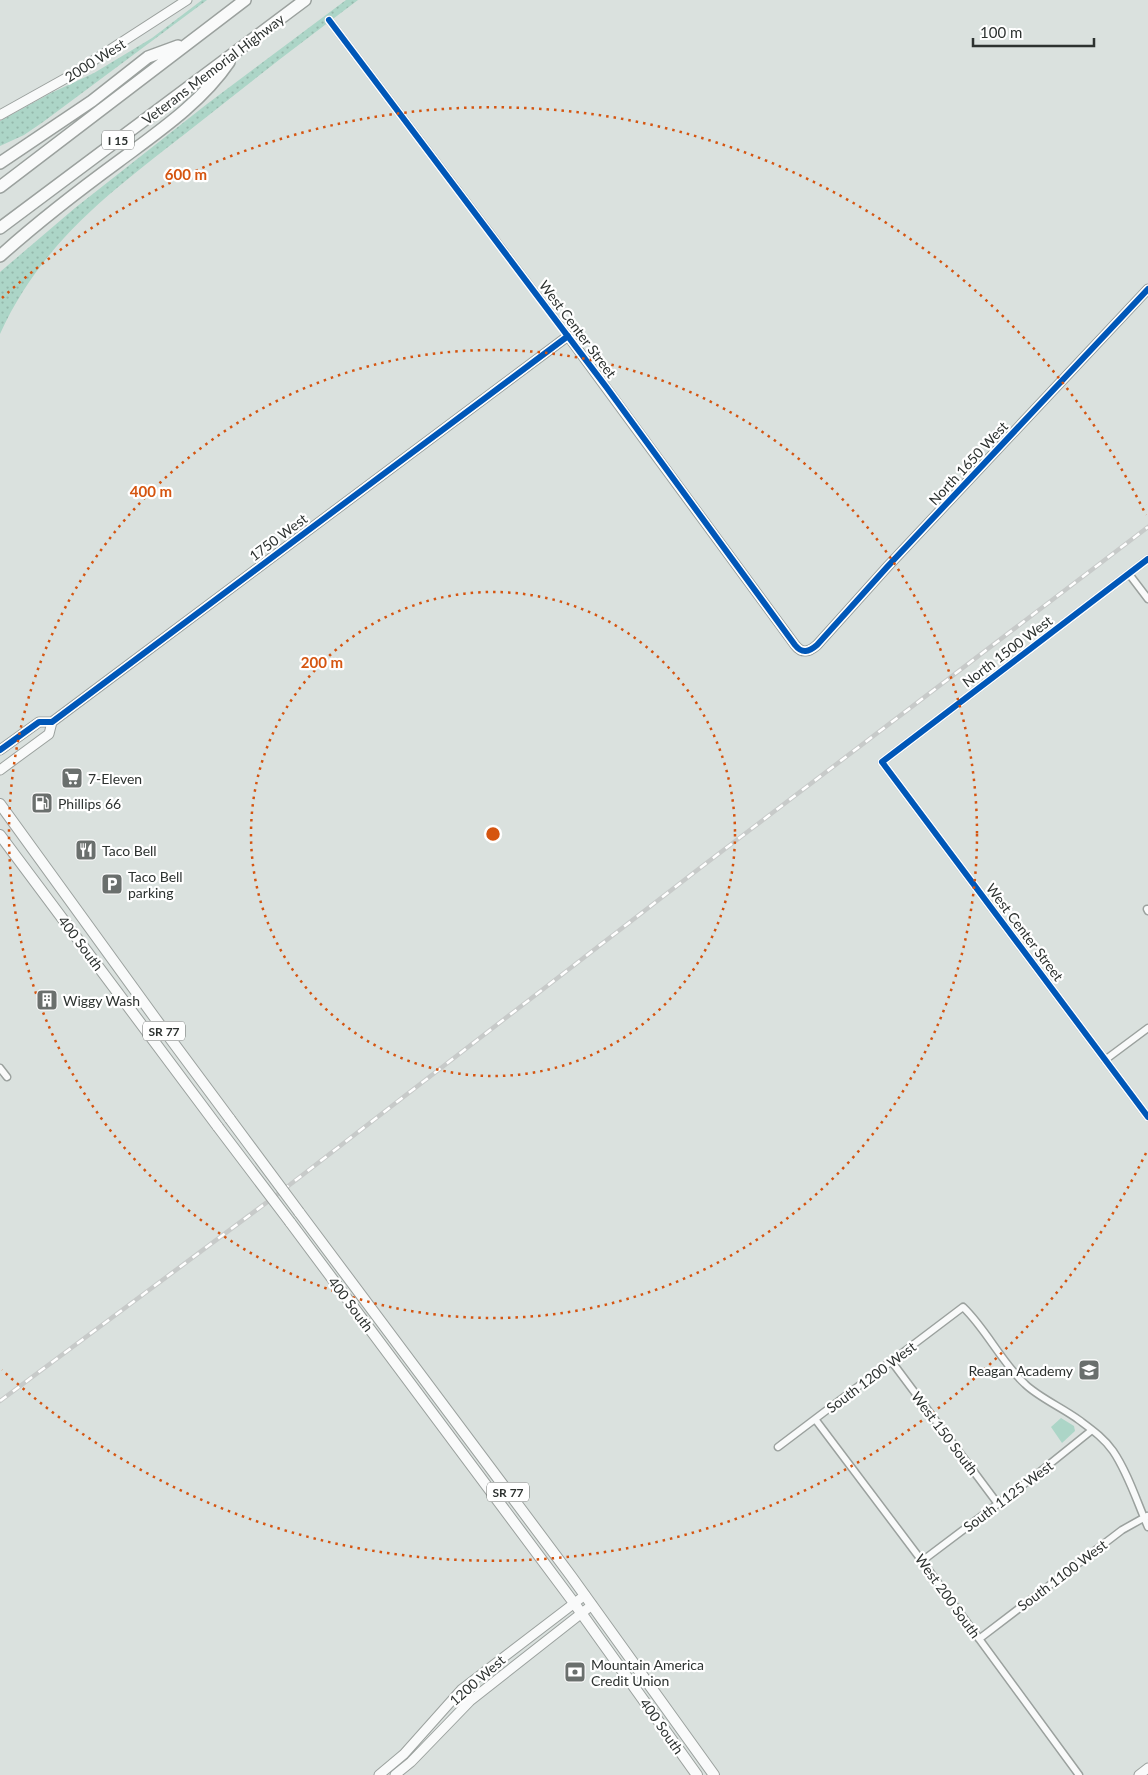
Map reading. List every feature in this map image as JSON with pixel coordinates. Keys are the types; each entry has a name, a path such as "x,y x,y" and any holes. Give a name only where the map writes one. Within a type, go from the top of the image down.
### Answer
{"highway":[{"name":"I 15","path":"0,187 246,0"},
{"name":"Veterans Memorial Highway","path":"0,228 305,0"},
{"path":"0,163 92,101 148,57 189,42"},
{"path":"0,256 55,209 177,116 212,83 236,52"}],"main road":[{"name":"400 South","path":"0,804 230,1119 585,1595 714,1775"},
{"name":"400 South","path":"0,835 574,1603 697,1775"}],"street":[{"name":"2000 West","path":"0,115 68,78 187,0"},
{"name":"West Center Street","path":"330,20 568,336 795,645 799,650 805,652"},
{"name":"North 1650 West","path":"805,652 817,646 901,553 1148,289"},
{"name":"1750 West","path":"0,750 39,722 52,722 568,336"},
{"name":"North 1500 West","path":"882,762 1148,559"},
{"path":"1129,574 1148,599"},
{"name":"1750 West","path":"0,770 50,734 52,722"},
{"name":"West Center Street","path":"882,762 1148,1117"},
{"path":"1105,1060 1148,1028"},
{"path":"0,1068 7,1077"},
{"name":"South 1200 West","path":"778,1447 963,1307 973,1317 1012,1371 1026,1386 1062,1408 1092,1430"},
{"name":"West 150 South","path":"892,1362 998,1504"},
{"name":"West 200 South","path":"815,1419 1079,1775"},
{"path":"1092,1430 1103,1440 1119,1461 1146,1517 1148,1527"},
{"name":"South 1125 West","path":"922,1561 1092,1430"},
{"name":"South 1100 West","path":"979,1639 1122,1530 1146,1517"},
{"name":"1200 West","path":"379,1775 404,1754 462,1689 585,1595"},
{"name":"1200 West","path":"395,1775 411,1762 470,1701 592,1605"},
{"path":"1139,1775 1148,1768"}],"green space":[{"path":"202,0 207,0 43,122 24,135 0,146 0,121 51,93 94,73 152,38"},
{"path":"346,0 358,0 137,171 84,218 38,270 17,300 0,334 0,272 75,208 207,104"},
{"path":"1061,1418 1074,1426 1075,1431 1062,1443 1051,1427"}],"railway":[{"path":"0,1401 274,1197 696,871 1148,527"}],"cycle path":[{"path":"329,20 607,388 795,645 803,651 817,645 888,566 1148,289"},
{"path":"0,750 39,722 52,722 568,336"},
{"path":"1148,559 882,762 1148,1117"}],"place":[{"name":"7-Eleven","path":"72,778"},
{"name":"Phillips 66","path":"42,803"},
{"name":"Taco Bell","path":"86,850"},
{"name":"Taco Bell parking","path":"112,884"},
{"name":"Wiggy Wash","path":"47,1000"},
{"name":"Reagan Academy","path":"1089,1370"},
{"name":"Mountain America Credit Union","path":"575,1672"}]}
